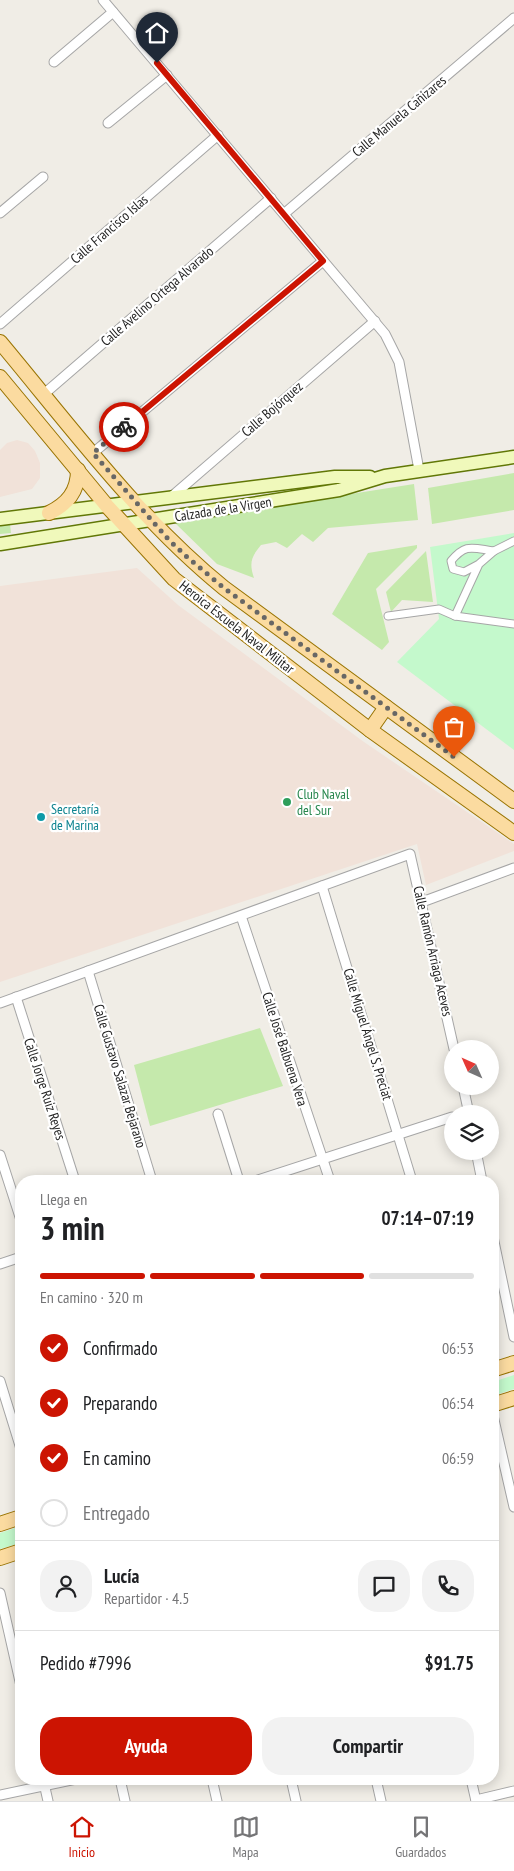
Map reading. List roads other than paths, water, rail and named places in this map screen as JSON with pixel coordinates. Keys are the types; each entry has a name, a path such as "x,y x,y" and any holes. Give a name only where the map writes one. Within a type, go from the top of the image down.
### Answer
{"main road":[{"name":"Heroica Escuela Naval Militar","path":"0,342 135,502 187,557 224,588 514,801"},
{"name":"Heroica Escuela Naval Militar","path":"0,377 108,506 174,579 370,730 514,833"},
{"name":"Calzada de la Virgen","path":"0,544 339,490 385,476 514,457"},
{"path":"49,513 62,506 72,495 77,483 78,470"},
{"name":"Calzada de la Virgen","path":"0,519 335,477 385,476"},
{"path":"370,730 386,707"},
{"path":"499,1368 514,1363"},
{"path":"499,1403 514,1398"},
{"path":"0,1524 15,1519"},
{"path":"0,1558 15,1553"}],"street":[{"path":"103,0 375,321 392,347 399,362 419,470"},
{"path":"54,62 113,12"},
{"name":"Calle Manuela Cañizares","path":"285,214 514,18"},
{"path":"108,123 167,74"},
{"name":"Calle Francisco Islas","path":"0,324 218,134"},
{"path":"0,213 43,177"},
{"name":"Calle Avelino Ortega Alvarado","path":"44,394 271,198"},
{"path":"93,453 323,261"},
{"name":"Calle Bojórquez","path":"170,498 375,321"},
{"path":"494,551 465,548 460,550 451,561 453,569 464,572 479,564 494,551 514,541"},
{"path":"455,616 479,564"},
{"path":"388,616 439,610 455,616 514,624"},
{"name":"Calle Ramón Arriaga Aceves","path":"322,886 410,854 452,1040"},
{"path":"422,902 514,868"},
{"path":"0,1003 322,886"},
{"name":"Calle Miguel Ángel S. Preciat","path":"322,886 410,1175"},
{"name":"Calle José Balbuena Vera","path":"241,916 328,1175"},
{"name":"Calle Gustavo Salazar Bejarano","path":"88,971 150,1175"},
{"name":"Calle Jorge Ruiz Reyes","path":"16,997 73,1175"},
{"path":"218,1114 237,1175"},
{"path":"273,1175 444,1120"},
{"path":"0,1155 15,1201"},
{"path":"478,1160 481,1175"},
{"path":"0,1264 15,1259"},
{"path":"499,1265 514,1337"},
{"path":"0,1381 15,1430"},
{"path":"499,1442 514,1507"},
{"path":"0,1593 15,1659"},
{"path":"0,1795 34,1785"},
{"path":"45,1785 48,1801"},
{"path":"121,1785 125,1801"},
{"path":"213,1785 217,1801"},
{"path":"293,1785 296,1801"},
{"path":"377,1785 381,1801"},
{"path":"472,1785 476,1801 514,1791"}],"place":[{"name":"Club Naval del Sur","path":"287,802"},
{"name":"Secretaría de Marina","path":"41,817"}]}
